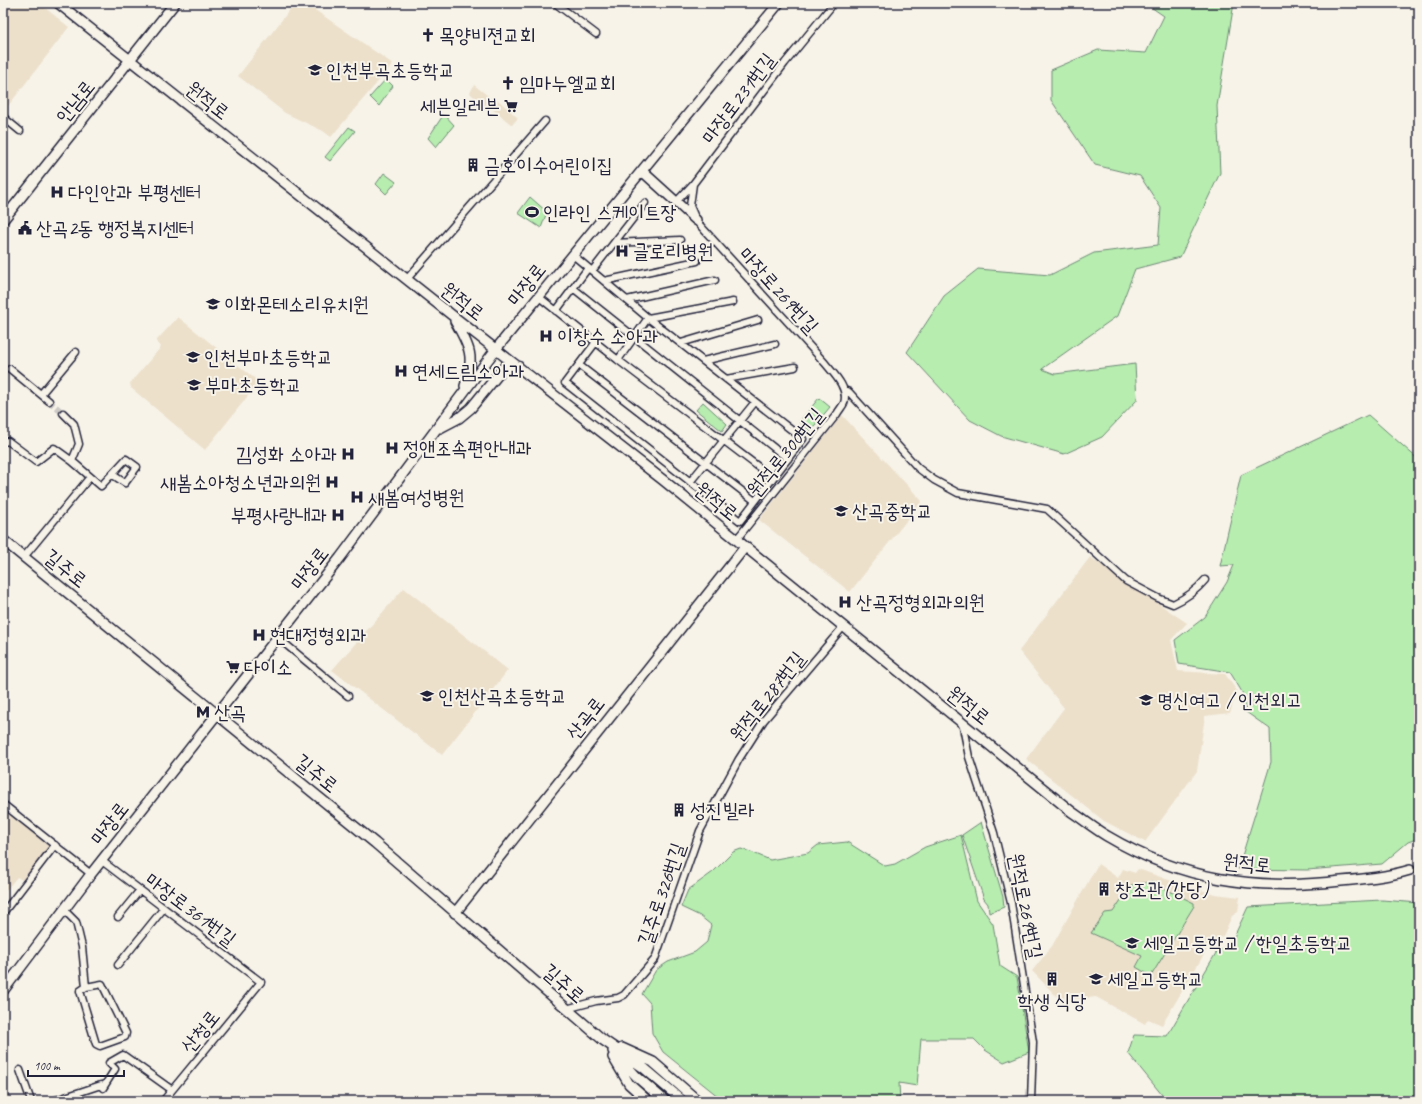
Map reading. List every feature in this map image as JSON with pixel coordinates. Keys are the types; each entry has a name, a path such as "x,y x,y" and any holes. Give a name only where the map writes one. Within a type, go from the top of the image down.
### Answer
{"main road":[{"name":"원적로","path":"58,3 745,547 1072,812 1107,836 1152,859 1202,876 1248,884 1315,884 1389,876 1410,870"},
{"name":"안남로","path":"3,220 175,3"},
{"name":"마장로","path":"4,987 217,715 437,429 436,430 496,349 779,3"},
{"path":"642,171 677,201 696,220"},
{"path":"453,316 465,338 470,352 471,369 463,393"},
{"path":"436,430 459,418 471,408 506,365 518,366"},
{"name":"길주로","path":"3,540 374,843 603,1040 644,1068 682,1101"},
{"name":"산곡로","path":"455,913 745,547"},
{"path":"603,1040 629,1084 648,1101"},
{"path":"603,1040 653,1062 698,1101"},
{"name":"길주로","path":"603,1040 637,1077 666,1101"}],"street":[{"path":"555,3 596,34"},
{"name":"마장로231번길","path":"696,220 690,206 693,184 785,63 834,3"},
{"path":"3,117 20,131"},
{"path":"406,279 545,121"},
{"path":"677,201 693,184"},
{"path":"556,311 573,288 614,243 645,203"},
{"name":"마장로269번길","path":"696,220 839,380 844,390"},
{"path":"614,243 680,240"},
{"path":"573,255 648,318 803,439 740,521 565,383 596,342"},
{"path":"604,281 697,260"},
{"path":"627,300 716,280"},
{"path":"573,288 788,459"},
{"path":"539,297 618,360 773,478"},
{"path":"618,360 648,318 733,302"},
{"path":"680,343 758,320"},
{"path":"703,361 775,344"},
{"path":"41,394 76,352"},
{"path":"579,365 755,501"},
{"path":"726,379 795,367"},
{"path":"10,369 49,401"},
{"path":"844,390 849,392 918,468 934,480 958,492 1047,509 1126,581 1158,598 1173,604 1185,599 1205,580"},
{"name":"원적로300번길","path":"736,540 837,414 844,402 844,390"},
{"path":"690,482 755,402"},
{"path":"63,413 74,424 80,444 72,461"},
{"path":"3,442 8,441 36,462 54,448 72,461 101,486 113,475"},
{"path":"24,557 90,477"},
{"name":"원적로287번길","path":"700,831 739,759 764,720 843,627"},
{"path":"277,637 348,696"},
{"name":"원적로269번길","path":"962,722 968,757 994,833 1011,903 1033,1042 1031,1101"},
{"path":"3,804 91,874"},
{"name":"길주로326번길","path":"566,1009 596,1001 618,998 624,995 650,966 655,959 700,831"},
{"path":"3,913 55,845"},
{"name":"마장로361번길","path":"102,861 261,982"},
{"path":"118,917 140,890"},
{"path":"118,965 164,908"},
{"path":"65,911 76,922 82,947 86,987"},
{"name":"산청로","path":"163,1101 261,982"},
{"path":"100,984 104,986 126,1033 125,1037 98,1046 80,993 82,989 86,987 100,984"},
{"path":"53,1101 101,1085 103,1088 115,1069 109,1063 123,1055 172,1090"},
{"path":"20,1070 31,1101"}],"shaded area":[{"path":"3,3 39,3 69,27 5,110 3,108"},
{"name":"인천부곡초등학교","path":"295,3 305,3 393,64 331,137 323,131 285,113 238,76"},
{"path":"474,85 496,102 498,100 518,118 512,125 492,109 490,105 487,110 470,93"},
{"name":"부마초등학교","path":"178,317 259,382 205,450 131,388 130,383 161,347 156,341"},
{"name":"산곡중학교","path":"842,415 922,501 850,592 759,520"},
{"name":"명신여고 / 인천외고","path":"1090,557 1187,623 1171,640 1178,671 1225,674 1237,691 1230,713 1205,716 1197,771 1145,842 1104,821 1026,759 1064,708 1019,651"},
{"name":"인천산곡초등학교","path":"404,588 508,670 442,755 332,670"},
{"path":"3,808 50,846 22,880 17,877 3,894"},
{"name":"세일고등학교 / 한일초등학교","path":"1098,864 1118,878 1123,869 1135,873 1138,869 1183,885 1215,894 1240,897 1238,912 1232,916 1223,936 1212,941 1162,1025 1148,1019 1145,1024 1096,997 1078,999 1058,998 1032,971 1052,946"}],"green space":[{"path":"1145,3 1234,3 1217,106 1220,173 1180,257 1135,269 1117,316 1042,369 1055,374 1135,364 1137,400 1102,437 1064,454 1001,436 970,420 907,352 944,296 978,269 1050,275 1094,253 1158,245 1161,208 1140,176 1095,165 1051,100 1051,70 1098,50 1146,53 1164,16"},
{"path":"386,79 393,86 379,106 370,97"},
{"path":"444,114 454,125 436,147 428,138"},
{"path":"349,127 355,131 330,161 325,157"},
{"path":"384,173 396,182 386,194 376,184"},
{"name":"인라인 스케이트장","path":"530,197 547,212 541,228 518,213"},
{"path":"819,398 830,407 810,431 799,422"},
{"path":"703,402 727,424 722,431 696,410"},
{"path":"1368,415 1419,460 1419,838 1408,842 1382,864 1307,870 1238,869 1271,762 1270,729 1246,712 1242,692 1230,672 1179,664 1175,640 1205,617 1227,582 1234,565 1220,566 1241,475"},
{"path":"981,822 1003,897 1004,907 989,913 988,904 984,899 962,835"},
{"path":"961,835 977,901 993,924 1000,966 1017,977 1029,1052 1004,1062 985,1050 974,1039 921,1039 917,1086 899,1083 900,1101 724,1101 663,1052 652,1033 650,1003 642,994 656,970 668,962 695,952 707,942 711,925 700,916 681,907 688,890 713,872 733,852 741,849 770,860 808,853 818,845 847,842 885,866 895,864 925,847"},
{"path":"1151,882 1194,903 1194,906 1151,976 1136,967 1142,956 1091,933 1105,913 1113,912 1131,885"},
{"path":"1382,900 1419,903 1419,1101 1167,1101 1128,1053 1134,1035 1167,1036 1216,953 1232,941 1248,907"}],"tunnel":[{"path":"3,364 10,369"},
{"path":"49,401 63,413"},
{"path":"1410,870 1419,868"}],"place":[{"name":"목양비젼교회","path":"428,35"},
{"name":"인천부곡초등학교","path":"315,70"},
{"name":"임마누엘교회","path":"508,83"},
{"name":"세븐일레븐","path":"511,106"},
{"name":"금호이수어린이집","path":"473,165"},
{"name":"다인안과 부평센터","path":"57,192"},
{"name":"인라인 스케이트장","path":"532,212"},
{"name":"산곡2동 행정복지센터","path":"25,228"},
{"name":"글로리병원","path":"622,251"},
{"name":"이화몬테소리유치원","path":"213,304"},
{"name":"이창수 소아과","path":"546,336"},
{"name":"인천부마초등학교","path":"193,357"},
{"name":"연세드림소아과","path":"401,371"},
{"name":"부마초등학교","path":"194,385"},
{"name":"정앤조속편안내과","path":"392,448"},
{"name":"김성화 소아과","path":"348,454"},
{"name":"새봄소아청소년과의원","path":"332,482"},
{"name":"새봄여성병원","path":"357,497"},
{"name":"산곡중학교","path":"841,511"},
{"name":"부평사랑내과","path":"338,515"},
{"name":"산곡정형외과의원","path":"845,602"},
{"name":"현대정형외과","path":"259,635"},
{"name":"다이소","path":"233,667"},
{"name":"인천산곡초등학교","path":"427,696"},
{"name":"명신여고 / 인천외고","path":"1146,700"},
{"name":"산곡","path":"203,712"},
{"name":"성진빌라","path":"679,810"},
{"name":"창조관(강당)","path":"1104,889"},
{"name":"세일고등학교 / 한일초등학교","path":"1132,943"},
{"name":"학생 식당","path":"1052,979"},
{"name":"세일고등학교","path":"1096,979"}]}
